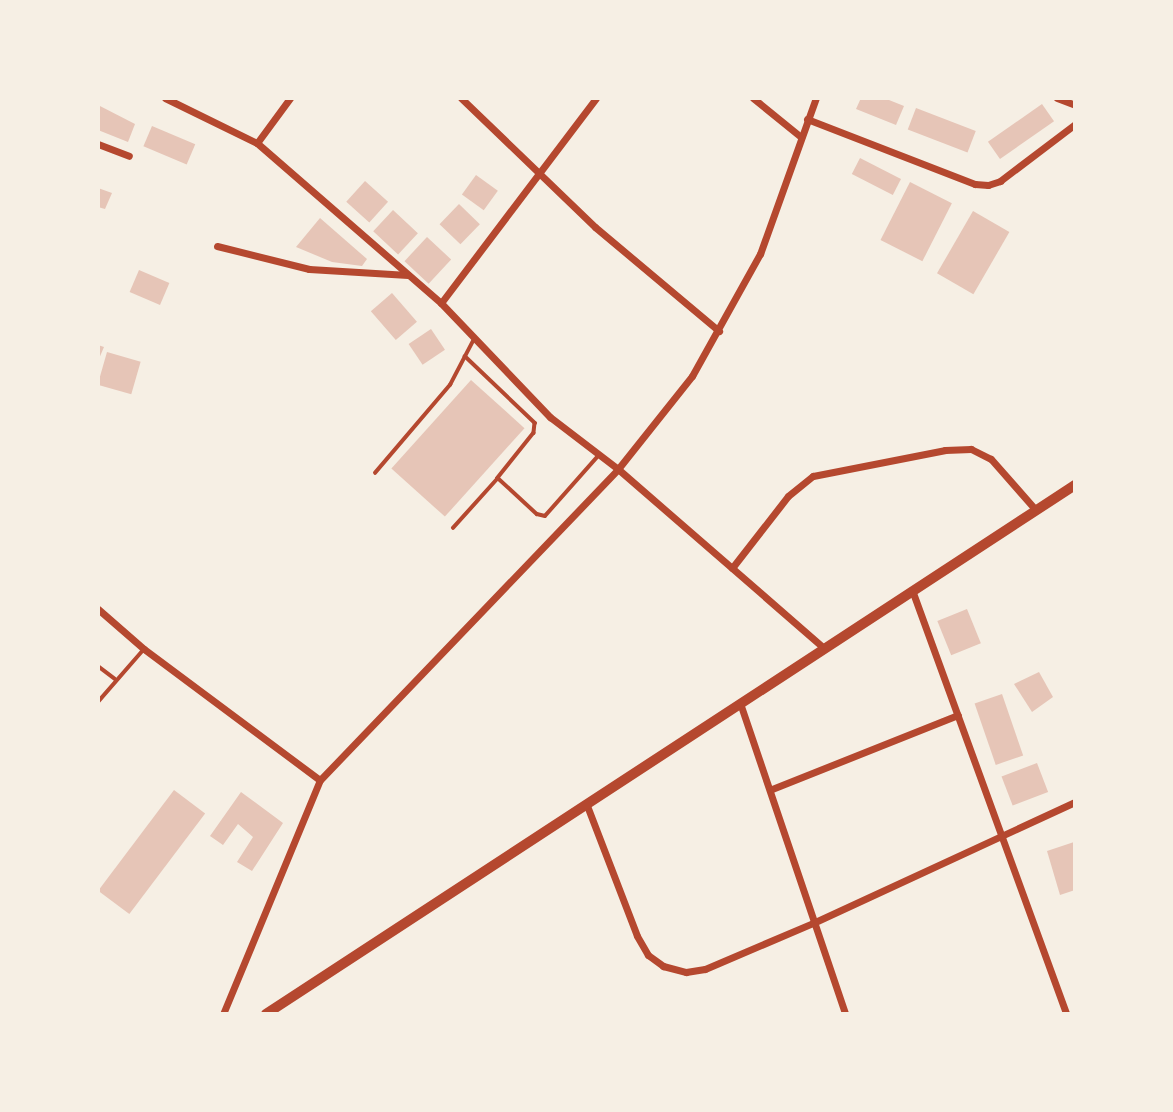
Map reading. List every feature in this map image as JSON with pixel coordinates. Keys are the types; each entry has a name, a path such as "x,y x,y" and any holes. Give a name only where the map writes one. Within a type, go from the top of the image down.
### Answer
{"main road":[{"path":"266,1014 823,647 1075,485"}],"street":[{"path":"165,98 257,143 441,303 550,417 618,468 823,647"},
{"path":"257,143 290,98"},
{"path":"461,98 539,174 719,331"},
{"path":"441,303 596,98"},
{"path":"753,98 801,136"},
{"path":"223,1014 320,780 618,468 692,376 760,254 816,98"},
{"path":"1057,98 1075,104"},
{"path":"807,119 968,182 988,185 1000,181 1075,124"},
{"path":"98,144 129,156"},
{"path":"217,246 309,269 409,275"},
{"path":"732,568 788,496 813,476 945,450 971,449 991,459 1035,509"},
{"path":"912,590 958,715 998,836 1066,1014"},
{"path":"98,609 144,649 320,780"},
{"path":"740,703 772,789 813,923 845,1014"},
{"path":"772,789 958,715"},
{"path":"586,803 636,936 648,954 663,966 686,972 705,969 813,923 1075,802"},
{"path":"282,1014 284,1002"}],"lane":[{"path":"375,473 450,385 474,339"},
{"path":"453,528 498,478 536,428 465,356"},
{"path":"498,478 524,503 545,516 600,454"},
{"path":"98,702 115,679 144,649"},
{"path":"98,666 115,679"}],"building":[{"path":"861,98 884,98 904,106 896,125 856,109"},
{"path":"1042,104 1054,121 1000,159 988,142"},
{"path":"98,105 135,124 128,142 98,130"},
{"path":"916,108 976,131 968,152 908,129"},
{"path":"152,126 195,144 187,165 143,146"},
{"path":"860,158 901,179 893,195 852,174"},
{"path":"476,175 498,191 484,210 462,194"},
{"path":"365,181 388,202 369,223 346,202"},
{"path":"910,182 952,203 922,261 880,240"},
{"path":"98,188 112,193 105,209 98,207"},
{"path":"459,204 480,224 460,244 440,224"},
{"path":"393,210 418,233 398,254 373,231"},
{"path":"973,211 1009,232 973,294 937,273"},
{"path":"320,218 367,259 362,266 332,262 296,247"},
{"path":"427,237 451,260 429,284 404,261"},
{"path":"139,270 169,283 160,305 130,292"},
{"path":"392,293 417,322 396,340 371,311"},
{"path":"431,329 445,350 423,365 409,344"},
{"path":"98,345 104,347 98,361"},
{"path":"107,352 141,362 131,394 98,385"},
{"path":"471,380 525,428 445,517 391,468"},
{"path":"967,609 981,643 951,655 937,621"},
{"path":"1039,672 1053,697 1032,712 1014,684"},
{"path":"1002,694 1023,755 996,765 975,703"},
{"path":"1037,763 1048,792 1013,806 1002,777"},
{"path":"174,790 205,813 129,914 98,891"},
{"path":"241,792 283,823 252,871 237,862 253,837 238,824 223,845 210,836"},
{"path":"1074,842 1075,890 1060,895 1047,851"}]}
